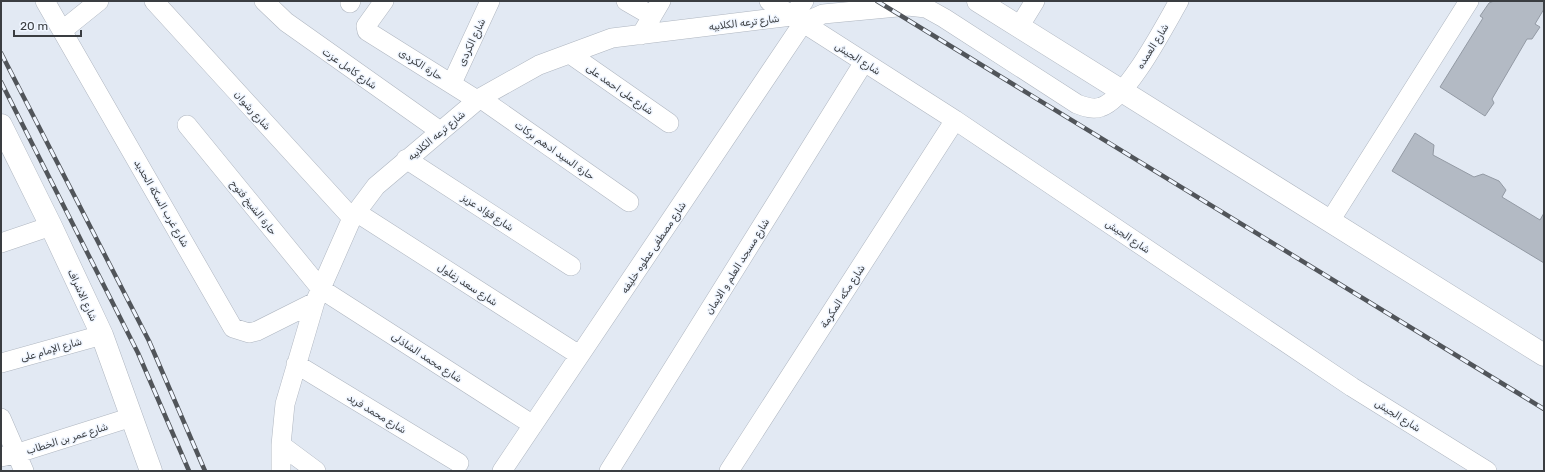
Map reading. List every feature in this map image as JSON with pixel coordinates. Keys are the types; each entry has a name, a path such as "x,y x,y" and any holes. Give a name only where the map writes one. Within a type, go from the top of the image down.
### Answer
{"main road":[{"path":"978,1 1544,355"},
{"name":"شارع الاشراف","path":"1,125 51,226 102,335 151,471"}],"street":[{"name":"شارع غرب السكة الحديد","path":"45,1 234,328 249,333 257,332 318,296"},
{"path":"62,30 99,1"},
{"name":"شارع رشوان","path":"154,1 354,215"},
{"name":"شارع كامل عزت","path":"264,1 286,22 440,131"},
{"name":"حارة الكردى","path":"384,1 365,29 478,99"},
{"name":"شارع الكردى","path":"452,84 490,1"},
{"path":"626,1 656,8 641,35"},
{"name":"شارع الجيش","path":"769,1 956,120 1352,387 1487,471"},
{"name":"شارع مصطفى عطوه خليفه","path":"502,471 797,19 804,1"},
{"path":"1019,27 1035,1"},
{"name":"شارع العمده","path":"797,19 823,14 886,7 908,6 926,8 944,18 1077,104 1086,108 1103,106 1122,90 1135,73 1179,1"},
{"path":"1330,221 1469,1"},
{"name":"شارع ترعه الكلابيه","path":"281,471 281,445 285,404 318,296 354,215 376,186 406,159 478,99 539,66 612,38 797,19"},
{"name":"شارع على احمد على","path":"570,54 669,123"},
{"name":"شارع مسجد العلم و الايمان","path":"609,471 864,62"},
{"name":"حارة السيد ادهم بركات","path":"478,99 629,202"},
{"name":"شارع مكه المكرمة","path":"730,471 956,120"},
{"name":"حارة الشيخ فتوح","path":"186,125 318,296"},
{"name":"شارع فؤاد عزيز","path":"406,159 571,266"},
{"name":"شارع سعد زغلول","path":"354,215 579,355"},
{"path":"1,243 51,226"},
{"name":"شارع محمد الشاذلى","path":"318,296 533,425"},
{"name":"شارع الإمام على","path":"1,363 102,335"},
{"name":"شارع محمد فريد","path":"296,364 459,463"},
{"name":"شارع عمر بن الخطاب","path":"8,455 132,417"},
{"path":"1,418 8,455 24,471"},
{"path":"281,445 316,471"}],"building":[{"path":"1494,1 1544,1 1544,9 1535,24 1540,27 1532,39 1527,39 1492,99 1494,103 1485,116 1440,87 1483,18 1480,16 1489,3"},
{"path":"1415,133 1434,145 1433,155 1474,177 1483,174 1499,181 1506,190 1502,197 1540,220 1544,213 1544,263 1392,171"}],"railway":[{"path":"877,1 1544,409"},
{"path":"1,53 149,341 205,471"},
{"path":"1,82 138,353 189,471"}]}
